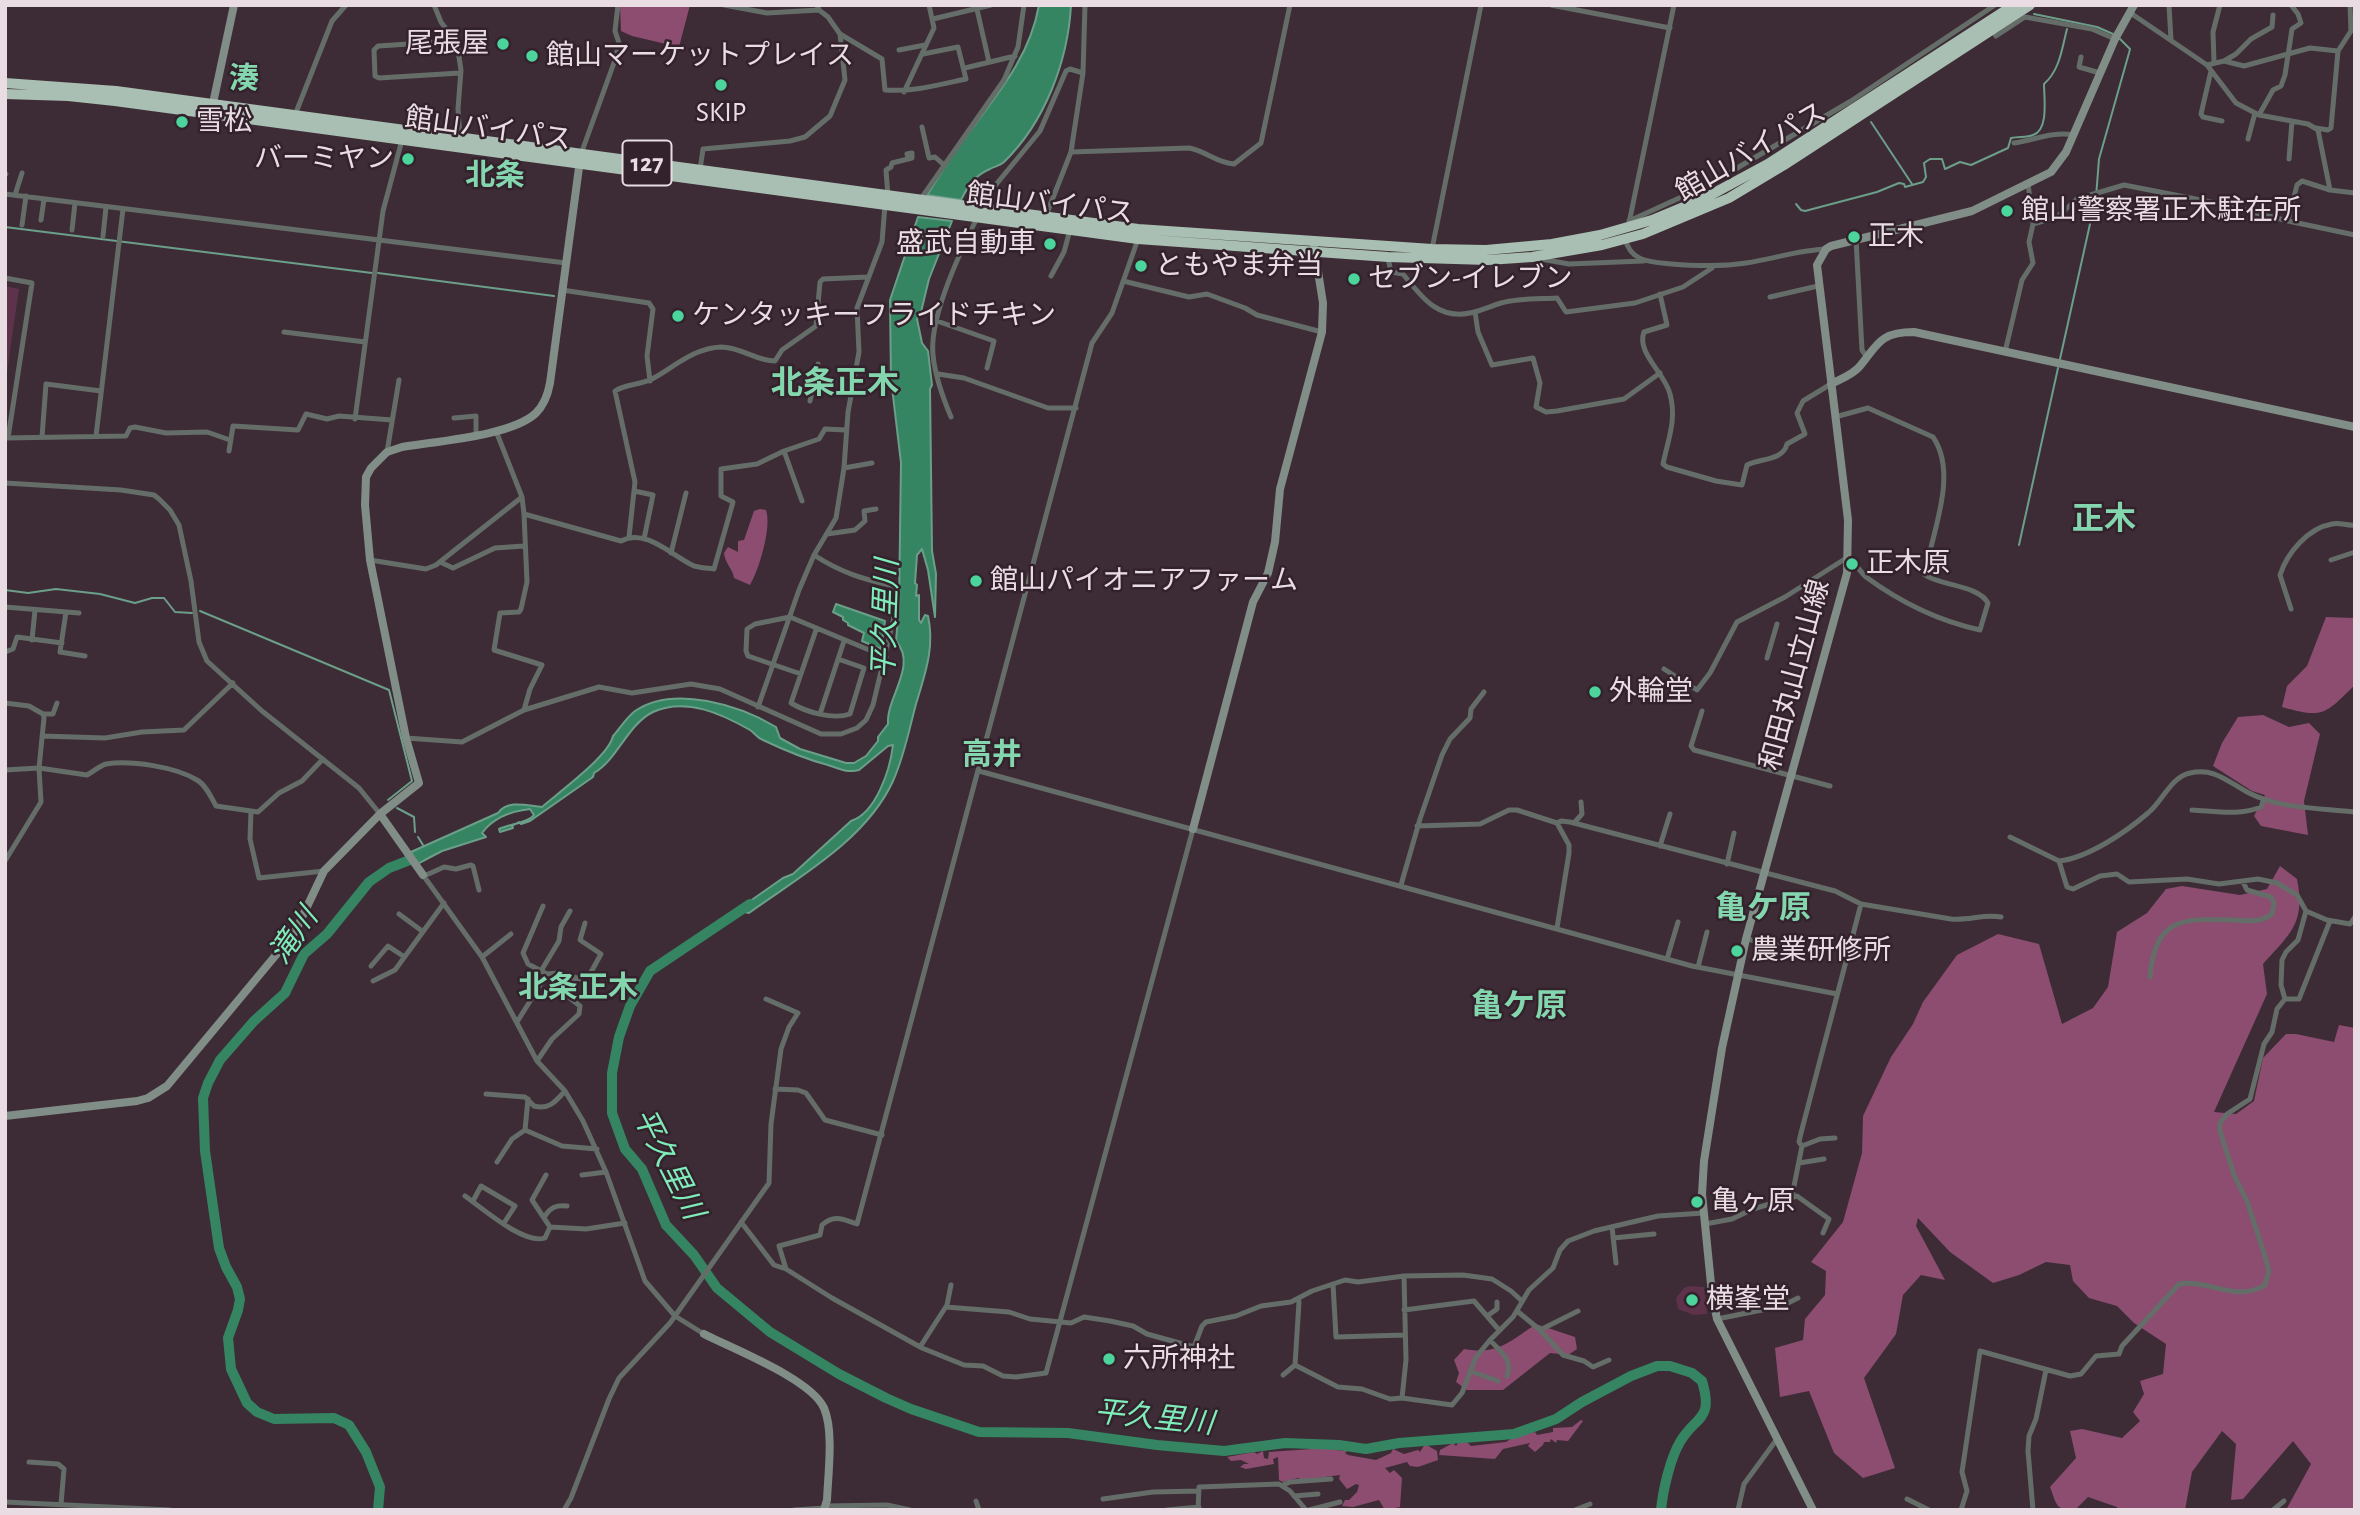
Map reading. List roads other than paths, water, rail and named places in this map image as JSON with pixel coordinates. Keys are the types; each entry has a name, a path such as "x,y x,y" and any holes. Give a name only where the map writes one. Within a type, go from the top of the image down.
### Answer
{"highway":[{"name":"館山バイパス","path":"978,213 1045,218 1388,257 1475,260 1532,257 1579,250 1678,210 1749,175 2014,5"},
{"name":"館山バイパス","path":"5,83 83,88 402,140 700,170 1138,239 1314,247 1530,247 1576,241 1685,218 1729,198 2030,5"},
{"name":"館山バイパス","path":"5,94 68,96 295,115 460,138 580,159 886,200"}],"street":[{"path":"212,109 234,5"},
{"path":"295,115 332,21 346,5"},
{"path":"433,5 455,41 460,73 460,138"},
{"path":"5,1116 137,1101 159,1092 187,1063 295,932 324,871 380,814 419,783 406,738 370,560 365,505 366,477 377,460 387,452 513,426 530,417 546,399 580,159 615,60 619,43 615,30 618,5"},
{"path":"724,5 818,8 839,34 882,58 885,90 905,92 966,79 958,47 923,54"},
{"path":"905,92 934,28 929,5"},
{"path":"933,19 991,5"},
{"path":"919,205 1004,80 1015,57 1024,5"},
{"path":"1045,218 1071,152 1083,73 1085,5"},
{"path":"1071,152 1189,148 1201,150 1221,162 1234,164 1261,144 1290,5"},
{"path":"1432,249 1481,5"},
{"path":"1551,5 1670,28"},
{"path":"1643,261 1629,251 1627,229 1674,5"},
{"path":"1627,229 1710,184 1851,101 1995,5"},
{"path":"2169,5 2171,40"},
{"path":"2220,5 2213,32 2214,62 2209,68 2201,114 2203,117 2222,121"},
{"path":"2248,139 2257,114 2273,90 2281,86 2292,29 2301,23 2298,13 2291,5"},
{"path":"1532,257 1569,264 1643,261 1712,268 1826,249 1836,244 1965,213 2051,172 2057,166 2074,135 2115,39 2133,9 2209,68 2236,103 2257,114 2328,130 2331,128 2338,51 2351,31 2350,5"},
{"path":"976,7 989,62"},
{"path":"2224,61 2272,27 2273,15"},
{"path":"1992,30 1996,36 2025,17 2091,29 2115,39"},
{"path":"700,170 703,149 790,141 805,137 830,116 845,80 839,34"},
{"path":"455,41 378,46 374,50 375,76 379,78 460,73"},
{"path":"899,50 925,45"},
{"path":"2214,62 2224,61 2244,66 2310,48 2338,51"},
{"path":"965,68 1015,57"},
{"path":"2081,57 2080,67 2100,73"},
{"path":"951,417 932,354 937,321 956,262 978,213 994,187 1040,131 1066,71 1070,69 1083,73"},
{"path":"2290,159 2292,121"},
{"path":"922,127 929,158 935,157 944,165"},
{"path":"2315,128 2318,130 2330,190"},
{"path":"2014,143 2059,133 2074,135"},
{"path":"355,419 383,211 402,140"},
{"path":"758,706 814,555 836,518 844,468 846,430 859,352 857,308 882,242 886,170 892,163 909,159"},
{"path":"15,195 22,173"},
{"path":"2288,221 2297,185 2302,181 2330,190 2355,193"},
{"path":"2005,352 2021,280 2033,263 2029,242 2033,224 2028,183"},
{"path":"2033,224 2057,217 2077,199 2124,185 2355,235"},
{"path":"5,194 566,263"},
{"path":"22,225 26,196"},
{"path":"40,220 44,199"},
{"path":"72,230 75,203"},
{"path":"103,236 106,207"},
{"path":"96,436 123,209"},
{"path":"1051,276 1064,252 1070,230"},
{"path":"786,1269 779,1246 820,1235 822,1224 831,1218 838,1217 857,1224 1092,343 1112,313 1138,239"},
{"path":"1856,239 1862,350 1866,356"},
{"path":"741,1222 774,1265 786,1269 920,1348 964,1365 983,1366 1003,1376 1046,1373 1253,602 1268,573 1275,542 1280,489 1322,332 1323,303 1314,247"},
{"name":"和田丸山立山線","path":"1813,1510 1717,1319 1702,1194 1704,1161 1736,975 1844,586 1848,557 1848,520 1818,286 1817,265 1826,249"},
{"path":"1388,257 1391,272 1402,274 1427,303 1451,315 1475,312 1504,302 1557,298 1566,312 1618,306 1684,286 1712,268"},
{"path":"629,537 635,482 615,391 622,386 650,381 682,359 720,347 737,349 775,361 782,350 816,326 820,282 823,279 868,277"},
{"path":"5,278 32,283 7,438 55,435 85,438 126,436 130,428 135,426 166,433 207,432 230,440"},
{"path":"1123,281 1189,297 1207,294 1245,308 1256,315 1322,332"},
{"path":"1770,297 1818,286"},
{"path":"562,289 649,303 653,309 647,356 650,381"},
{"path":"1660,294 1667,324 1644,332 1642,337 1644,351 1670,391 1674,419 1663,464 1728,484 1742,485 1747,465 1756,460 1779,456 1786,451 1787,444 1805,434 1797,413 1803,401 1857,370 1881,341 1902,332 1922,333 2355,428"},
{"path":"1475,312 1478,332 1492,365 1533,358 1540,383 1536,407 1546,412 1572,410 1624,399 1660,373"},
{"path":"937,321 994,341 987,368"},
{"path":"284,332 365,342"},
{"path":"810,401 818,364"},
{"path":"938,374 964,378 1048,408 1076,408"},
{"path":"387,452 400,380"},
{"path":"41,437 46,384 101,391"},
{"path":"1664,670 1697,690 1710,673 1737,622 1784,597 1848,557 1863,575 1928,614 1980,630 1988,603 1986,598 1925,575 1943,482 1944,461 1933,437 1868,408 1835,417"},
{"path":"229,451 233,426 298,429 306,414 327,419 339,416 392,420"},
{"path":"454,418 476,416 476,434"},
{"path":"524,514 621,541 629,537 644,539 694,566 714,569 733,502 721,496 721,469 757,464 819,439 825,429 846,430"},
{"path":"496,431 522,497 527,582 519,612 500,613 494,650 542,665 530,689 524,710"},
{"path":"784,451 802,501"},
{"path":"844,468 872,463"},
{"path":"5,484 121,490 157,496 170,510 179,525 201,649 212,667 262,711 359,788 482,957 537,1061 565,1091 597,1149 641,1274 651,1290 676,1316 704,1334 804,1385 820,1400 828,1426 825,1508"},
{"path":"634,491 653,495 644,539"},
{"path":"671,552 686,493"},
{"path":"370,560 426,569 440,562 522,497"},
{"path":"827,534 837,534 861,526 865,522 864,511 876,509"},
{"path":"2291,609 2280,575 2288,556 2301,541 2316,530 2332,523 2355,524"},
{"path":"440,562 453,568 495,548 524,546"},
{"path":"2331,560 2355,552"},
{"path":"406,738 462,742 524,710 599,687 632,693 691,684 720,689 821,734 842,734 857,728 866,720 873,705 886,657 894,617 895,586 856,578 831,567 814,555"},
{"path":"5,607 79,613"},
{"path":"32,639 35,610"},
{"path":"66,612 60,652 85,656"},
{"path":"801,674 748,656 747,629 755,624 789,617 886,657"},
{"path":"1767,658 1776,624"},
{"path":"816,629 791,703 820,714 850,714 863,676 863,668 838,659"},
{"path":"5,652 13,649 17,638 62,643"},
{"path":"820,714 844,641"},
{"path":"42,736 105,738 142,732 184,730 233,683"},
{"path":"1401,885 1442,755 1450,739 1470,718 1471,709 1484,692"},
{"path":"5,704 29,706 43,714 53,714 57,704"},
{"path":"1702,711 1691,746 1694,750 1830,786"},
{"path":"5,862 41,802 39,768 43,714"},
{"path":"5,770 39,768 88,775 98,767 109,764 167,768 197,780 205,787 216,806 258,812 279,793 302,781 323,759"},
{"path":"979,771 1667,959 1838,994"},
{"path":"2010,837 2059,861 2074,859 2087,854 2150,813 2181,776 2190,773 2215,773 2246,792 2264,799 2355,812"},
{"path":"2192,810 2254,810 2261,807 2264,799"},
{"path":"1574,823 1582,814 1581,802"},
{"path":"1418,826 1480,824 1509,810 1517,810 1557,823 1574,823 1835,891 1861,904 1962,920 1987,915 2001,917"},
{"path":"251,811 250,839 259,878 324,871"},
{"path":"1660,846 1670,814"},
{"path":"1557,823 1569,845 1557,928"},
{"path":"1727,864 1734,833"},
{"path":"2059,861 2067,887 2073,889 2101,876 2117,874 2129,881 2187,879 2219,884 2258,879 2277,883 2297,895 2306,911 2350,924 2355,917"},
{"path":"424,876 444,867 456,869 473,865 479,890"},
{"path":"2150,977 2152,953 2158,939 2171,927 2181,922 2200,919 2264,920 2272,914 2274,903 2271,897 2247,890 2244,882"},
{"path":"373,981 395,970 443,903"},
{"path":"1792,1196 1802,1146 1799,1142 1801,1133 1861,904"},
{"path":"543,906 523,953 528,964 544,973 586,978 601,954 580,940 585,923"},
{"path":"517,1021 559,942 561,927 570,911"},
{"path":"2285,999 2281,985 2282,960 2298,940 2306,911"},
{"path":"399,914 422,931"},
{"path":"2285,999 2300,999 2330,920"},
{"path":"1667,959 1678,922"},
{"path":"1698,967 1707,932"},
{"path":"482,957 511,934"},
{"path":"1746,939 1777,945"},
{"path":"371,966 388,946 403,956"},
{"path":"537,1061 552,1039 579,1014 580,1006 566,995 575,978"},
{"path":"564,1510 619,1378 676,1316 769,1182 771,1125 781,1049 797,1013 766,999"},
{"path":"1961,1510 1967,1492 1962,1472 1980,1351 2070,1376 2081,1374 2096,1356 2119,1354 2122,1346 2179,1284 2189,1283 2239,1293 2265,1285 2269,1271 2264,1253 2247,1201 2234,1175 2220,1123 2227,1114 2249,1099 2264,1044 2272,1031 2277,1009 2285,999"},
{"path":"775,1088 806,1093 825,1120 881,1135"},
{"path":"486,1094 526,1097 534,1106 545,1108 565,1091"},
{"path":"497,1162 512,1139 525,1130 528,1099"},
{"path":"525,1130 562,1146 597,1149"},
{"path":"1802,1146 1821,1139 1835,1138"},
{"path":"1799,1163 1824,1159"},
{"path":"582,1175 606,1172"},
{"path":"465,1196 524,1236 537,1240 545,1238 550,1227 532,1200 546,1175"},
{"path":"472,1201 481,1186 515,1206 504,1223"},
{"path":"1705,1224 1732,1219 1753,1209 1797,1196 1829,1219 1823,1233"},
{"path":"545,1216 550,1208 567,1206"},
{"path":"1295,1365 1339,1387 1362,1389 1390,1399 1402,1398 1452,1405 1462,1393 1476,1357 1517,1311 1529,1290 1553,1268 1560,1250 1568,1241 1658,1216 1704,1213"},
{"path":"550,1227 586,1229 625,1223"},
{"path":"1612,1227 1616,1263"},
{"path":"1613,1238 1654,1234"},
{"path":"946,1307 1009,1312 1030,1319 1059,1322 1071,1323 1084,1317 1110,1321 1194,1347 1206,1322 1236,1316 1261,1306 1298,1299 1312,1291 1345,1280 1358,1282 1404,1276 1463,1275 1492,1279 1522,1301"},
{"path":"1402,1398 1406,1360 1404,1276"},
{"path":"1333,1284 1336,1337 1405,1335"},
{"path":"920,1348 946,1307 951,1285"},
{"path":"1717,1319 1782,1306 1798,1298"},
{"path":"1283,1375 1295,1365 1298,1299"},
{"path":"1404,1310 1469,1300 1477,1304 1499,1330"},
{"path":"1487,1316 1497,1309 1497,1302"},
{"path":"1517,1311 1540,1330 1563,1355 1584,1361 1593,1367 1609,1360"},
{"path":"1540,1330 1578,1311"},
{"path":"1489,1340 1509,1361 1507,1376"},
{"path":"2033,1510 2029,1436 2036,1419 2046,1370"},
{"path":"1470,1371 1498,1381"},
{"path":"1738,1510 1744,1484 1777,1439"},
{"path":"29,1462 58,1464 64,1469 61,1504"},
{"path":"1167,1510 1198,1508 1199,1487 1270,1483 1283,1485 1290,1482 1331,1479"},
{"path":"1283,1485 1308,1510 1340,1502"},
{"path":"1102,1499 1153,1492 1199,1491"},
{"path":"1294,1496 1318,1494"},
{"path":"1907,1499 1929,1510"},
{"path":"976,1501 979,1510"},
{"path":"2273,1510 2284,1501"},
{"path":"5,1502 36,1506 61,1504 170,1510"},
{"path":"1575,1510 1590,1504"},
{"path":"793,1510 887,1505 910,1510"}],"waterway":[{"path":"2034,14 2097,27 2113,34"},
{"path":"1796,204 1805,211 1877,192 1899,183 1905,187 1923,182 1926,177 1924,163 1930,159 1942,159 1945,169 1960,162 1971,165 2008,148 2011,138 2030,136 2038,132 2044,120 2044,84 2057,65 2067,29"},
{"path":"2060,359 2096,197 2099,159 2130,49 2119,38"},
{"path":"1871,122 1912,184"},
{"path":"5,227 372,273"},
{"path":"378,273 554,296"},
{"path":"2019,545 2058,368"},
{"path":"5,590 28,593 56,589 100,594 135,603 164,598 175,612 192,613"},
{"path":"200,611 389,690 412,781 388,800"},
{"path":"397,808 414,817 415,832"},
{"path":"418,837 423,845"},
{"name":"滝川","path":"378,1510 380,1487 366,1452 349,1425 334,1418 274,1419 257,1412 247,1403 231,1369 228,1338 240,1299 219,1248 205,1151 203,1098 220,1060 254,1021 285,993 304,954 327,934 369,882 389,868 420,856"},
{"name":"平久里川","path":"750,904 650,971 630,1006 619,1037 612,1073 612,1113 625,1149 642,1169 666,1225 694,1255 717,1288 770,1332 839,1374 886,1398 979,1432 1068,1433 1224,1451 1285,1443 1366,1449 1399,1443 1514,1434 1556,1419 1631,1376 1657,1366 1670,1366 1692,1373 1702,1381 1706,1404 1702,1416 1676,1449 1663,1493 1661,1510"}],"place":[{"name":"尾張屋","path":"503,44"},
{"name":"館山マーケットプレイス","path":"532,56"},
{"name":"SKIP","path":"721,85"},
{"name":"雪松","path":"182,122"},
{"name":"バーミヤン","path":"408,159"},
{"name":"館山警察署正木駐在所","path":"2007,211"},
{"name":"正木","path":"1854,237"},
{"name":"盛武自動車","path":"1050,244"},
{"name":"ともやま弁当","path":"1141,266"},
{"name":"セブン-イレブン","path":"1354,279"},
{"name":"ケンタッキーフライドチキン","path":"678,316"},
{"name":"正木原","path":"1852,564"},
{"name":"館山パイオニアファーム","path":"976,581"},
{"name":"外輪堂","path":"1595,692"},
{"name":"農業研修所","path":"1737,951"},
{"name":"亀ヶ原","path":"1697,1202"},
{"name":"横峯堂","path":"1692,1300"},
{"name":"六所神社","path":"1109,1359"}],"district":[{"name":"湊","path":"244,79"},
{"name":"北条","path":"495,176"},
{"name":"北条正木","path":"835,383"},
{"name":"正木","path":"2104,519"},
{"name":"高井","path":"992,755"},
{"name":"亀ケ原","path":"1763,908"},
{"name":"北条正木","path":"578,988"},
{"name":"亀ケ原","path":"1519,1006"}]}
